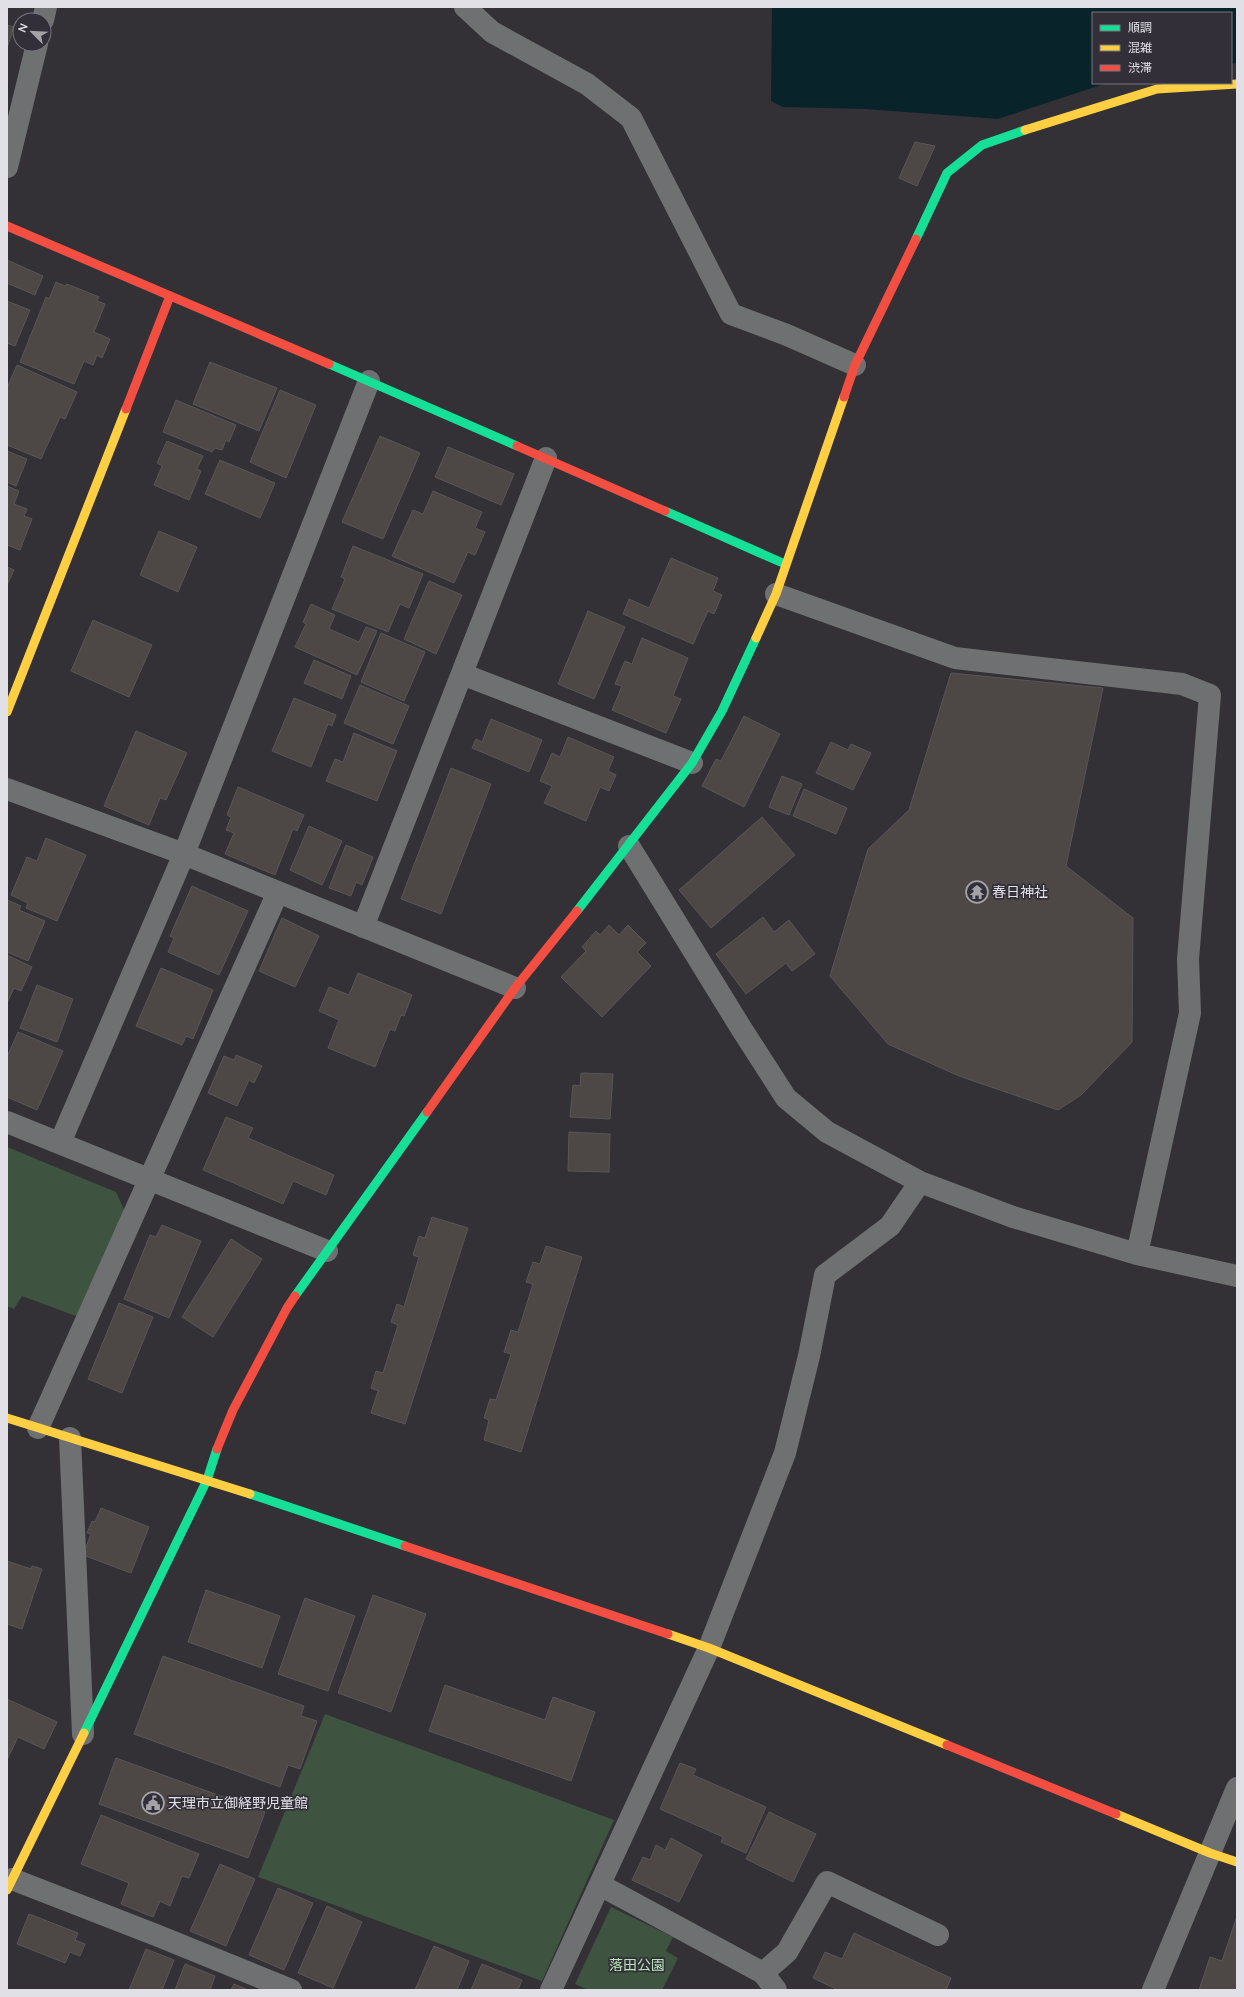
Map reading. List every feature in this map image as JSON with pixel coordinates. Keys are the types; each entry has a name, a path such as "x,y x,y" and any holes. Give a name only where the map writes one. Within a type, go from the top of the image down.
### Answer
{"street":[{"path":"465,7 492,32 588,84 631,118 731,314 787,335 855,365"},
{"path":"7,167 35,52"},
{"path":"291,1990 156,1935 10,1885 207,1480 214,1456 233,1410 287,1308 327,1251 515,988 629,846 692,763 722,711 776,594 785,564 855,365 948,173 982,145 1015,133 1157,89 1237,84"},
{"path":"7,226 369,381 785,564"},
{"path":"7,712 170,296"},
{"path":"60,1143 184,854 369,381"},
{"path":"363,927 546,458"},
{"path":"776,594 954,658 1182,684 1210,695 1188,959 1190,1013 1137,1254"},
{"path":"462,674 692,763"},
{"path":"7,789 184,854 515,988"},
{"path":"629,846 786,1098 827,1132 920,1182 1014,1217 1137,1254 1237,1276"},
{"path":"38,1428 278,892"},
{"path":"7,1122 327,1251"},
{"path":"551,1990 708,1648 785,1453 810,1356 825,1275 890,1226 920,1182"},
{"path":"7,1418 207,1480 708,1648 1210,1853 1237,1862"},
{"path":"70,1438 83,1734"},
{"path":"1153,1990 1237,1788"},
{"path":"600,1885 770,1982 827,1882 938,1935"}],"green space":[{"path":"7,1147 116,1192 127,1216 84,1319 22,1296 14,1309 7,1306"},
{"path":"325,1714 614,1820 542,1981 258,1877"},
{"name":"落田公園","path":"611,1907 673,1937 666,1951 678,1958 662,1990 588,1990 575,1984"}],"water":[{"path":"772,7 1237,7 1237,63 1232,64 1232,12 1092,12 1092,84 1104,84 998,119 866,109 783,107 771,101"}],"building":[{"path":"7,25 12,26 12,33 7,48"},
{"path":"915,142 935,146 917,186 899,178"},
{"path":"7,260 43,276 35,295 7,283"},
{"path":"56,282 65,286 67,284 99,297 97,301 105,304 94,332 110,339 102,358 97,355 93,365 84,361 74,384 20,362 46,297 49,299"},
{"path":"7,301 30,310 15,346 7,343"},
{"path":"210,362 277,388 259,431 193,404"},
{"path":"17,365 77,392 65,419 60,417 41,459 7,445 7,388"},
{"path":"280,390 316,405 286,478 250,462"},
{"path":"176,400 236,425 229,442 226,440 222,450 215,448 212,452 163,432"},
{"path":"380,436 420,453 383,539 342,522"},
{"path":"167,441 203,456 197,469 201,471 189,500 154,485 162,466 157,463"},
{"path":"448,447 514,474 501,505 435,477"},
{"path":"7,451 27,459 16,486 7,482"},
{"path":"220,460 275,483 260,518 205,494"},
{"path":"7,486 19,491 14,504 27,509 24,516 32,519 20,550 7,545"},
{"path":"433,491 482,512 475,528 485,532 475,555 468,552 454,583 392,556 413,510 423,514"},
{"path":"159,531 197,547 178,592 140,575"},
{"path":"353,546 423,574 409,608 400,604 388,632 332,609 345,579 341,577"},
{"path":"671,558 718,578 713,591 722,595 714,614 708,611 693,644 623,614 629,599 649,608"},
{"path":"7,567 14,570 7,585"},
{"path":"429,581 462,595 436,654 404,639"},
{"path":"311,604 335,615 329,629 359,642 366,627 377,631 357,675 295,647 306,624 303,622"},
{"path":"588,611 625,627 594,699 558,684"},
{"path":"93,620 152,645 129,697 71,671"},
{"path":"381,633 425,652 404,701 361,682"},
{"path":"642,638 688,658 673,696 681,699 666,733 612,710 622,686 615,684 625,661 632,664"},
{"path":"314,660 351,676 342,699 304,683"},
{"name":"春日神社","path":"951,673 1103,688 1066,866 1133,918 1132,1042 1081,1095 1058,1110 959,1076 888,1044 830,976 868,849 909,810"},
{"path":"360,685 409,706 393,744 344,723"},
{"path":"294,698 336,715 332,726 328,724 311,767 272,751"},
{"path":"744,716 780,734 744,807 702,786 716,759 721,761"},
{"path":"491,719 542,740 529,772 472,748 476,739 482,742"},
{"path":"136,731 187,753 166,800 160,798 149,825 104,806"},
{"path":"354,733 397,751 377,801 326,781 335,759 343,762"},
{"path":"568,737 614,757 608,771 616,775 609,791 600,787 586,821 544,803 552,786 540,781 552,753 560,757"},
{"path":"831,742 848,750 851,744 871,753 853,790 816,773"},
{"path":"451,768 491,784 441,914 401,899"},
{"path":"782,776 802,784 789,815 769,807"},
{"path":"238,787 304,815 297,831 293,829 275,875 225,854 234,833 226,830 231,817 227,815"},
{"path":"804,789 847,808 836,834 793,816"},
{"path":"762,817 795,855 711,928 679,890"},
{"path":"309,826 342,841 322,885 290,870"},
{"path":"46,838 86,855 57,921 26,908 28,903 11,895 27,857 37,861"},
{"path":"346,845 373,857 362,885 356,882 351,896 329,888"},
{"path":"192,886 248,911 219,975 168,952 174,938 170,936"},
{"path":"7,900 21,906 19,910 45,921 28,961 7,952"},
{"path":"763,917 774,932 789,920 815,954 792,971 786,963 746,994 716,954"},
{"path":"282,918 319,936 295,987 259,971"},
{"path":"609,925 619,935 628,925 646,943 637,952 651,966 602,1017 561,977 586,951 582,947 596,931 600,935"},
{"path":"7,955 32,967 21,991 14,988 7,1003"},
{"path":"161,968 213,990 193,1039 186,1036 182,1045 136,1026"},
{"path":"358,973 412,995 404,1016 401,1015 395,1031 390,1029 375,1067 328,1048 339,1020 319,1011 329,987 349,995"},
{"path":"37,985 73,999 57,1042 20,1028"},
{"path":"18,1032 63,1051 37,1110 7,1097 7,1057"},
{"path":"236,1055 262,1066 254,1083 249,1080 237,1106 208,1093 224,1056 234,1060"},
{"path":"581,1073 613,1074 610,1119 570,1117 573,1085 580,1086"},
{"path":"226,1117 253,1128 248,1138 334,1175 326,1195 293,1181 283,1204 203,1170"},
{"path":"569,1132 610,1134 609,1172 568,1171"},
{"path":"432,1217 468,1228 405,1424 371,1413 378,1391 371,1388 376,1371 383,1373 398,1325 391,1322 397,1304 404,1307 419,1257 413,1255 419,1236 425,1238"},
{"path":"162,1225 201,1241 169,1318 124,1299 150,1235 156,1237"},
{"path":"231,1239 262,1259 213,1337 182,1317"},
{"path":"546,1246 582,1257 521,1452 484,1440 489,1420 484,1418 490,1399 496,1400 511,1354 504,1352 511,1330 518,1332 533,1284 526,1282 533,1262 540,1264"},
{"path":"119,1303 153,1317 122,1393 88,1379"},
{"path":"101,1508 149,1527 131,1573 83,1555 91,1534 87,1533 92,1521 95,1522"},
{"path":"7,1561 31,1569 32,1566 42,1569 22,1629 7,1624"},
{"path":"206,1590 280,1616 262,1668 188,1642"},
{"path":"373,1595 426,1614 391,1712 338,1693"},
{"path":"305,1598 355,1616 328,1691 278,1674"},
{"path":"163,1656 304,1706 301,1716 317,1721 300,1769 288,1765 280,1787 134,1734"},
{"path":"445,1685 545,1720 553,1697 595,1712 571,1781 429,1731"},
{"path":"7,1699 57,1722 44,1749 18,1737 7,1760"},
{"path":"116,1758 265,1812 248,1858 99,1804"},
{"path":"680,1763 696,1769 693,1775 766,1807 746,1853 721,1842 723,1837 660,1809"},
{"path":"769,1812 816,1834 793,1882 746,1859"},
{"path":"101,1815 199,1854 189,1878 182,1876 170,1906 160,1901 153,1917 121,1904 129,1883 81,1864"},
{"path":"671,1838 702,1855 679,1902 632,1880 643,1857 650,1860 656,1845 665,1850"},
{"path":"220,1864 255,1879 226,1946 190,1931"},
{"path":"278,1888 313,1903 284,1970 249,1955"},
{"path":"327,1906 362,1922 333,1988 298,1973"},
{"path":"29,1914 78,1933 75,1940 85,1944 80,1956 70,1952 65,1963 17,1944"},
{"path":"1237,1916 1237,1990 1199,1990 1210,1957 1222,1961"},
{"path":"854,1933 951,1978 946,1990 838,1990 813,1978 825,1952 842,1959"},
{"path":"434,1946 469,1961 457,1990 415,1990"},
{"path":"146,1949 174,1960 162,1990 129,1990"},
{"path":"185,1964 215,1976 210,1990 175,1990"},
{"path":"482,1964 522,1980 518,1990 471,1990"},
{"path":"234,1984 248,1990 231,1990"}],"traffic: fast":[{"path":"916,239 947,173 982,145 1025,130"},
{"path":"329,364 517,446"},
{"path":"665,511 785,564"},
{"path":"577,911 692,763 722,711 756,638"},
{"path":"295,1296 427,1112"},
{"path":"84,1733 207,1480 217,1449"},
{"path":"250,1494 405,1546"}],"traffic: slow":[{"path":"1025,130 1157,89 1237,84"},
{"path":"756,638 776,594 844,397"},
{"path":"7,712 126,409"},
{"path":"7,1418 250,1494"},
{"path":"668,1634 709,1648 947,1745"},
{"path":"7,1890 84,1733"},
{"path":"1116,1814 1210,1853 1237,1862"}],"traffic: jam":[{"path":"7,226 329,364"},
{"path":"844,397 855,365 916,239"},
{"path":"126,409 170,296"},
{"path":"517,446 665,511"},
{"path":"427,1112 515,988 577,911"},
{"path":"217,1449 233,1410 287,1308 295,1296"},
{"path":"405,1546 668,1634"},
{"path":"947,1745 1116,1814"}],"place":[{"name":"春日神社","path":"977,892"},
{"name":"天理市立御経野児童館","path":"153,1803"}]}
